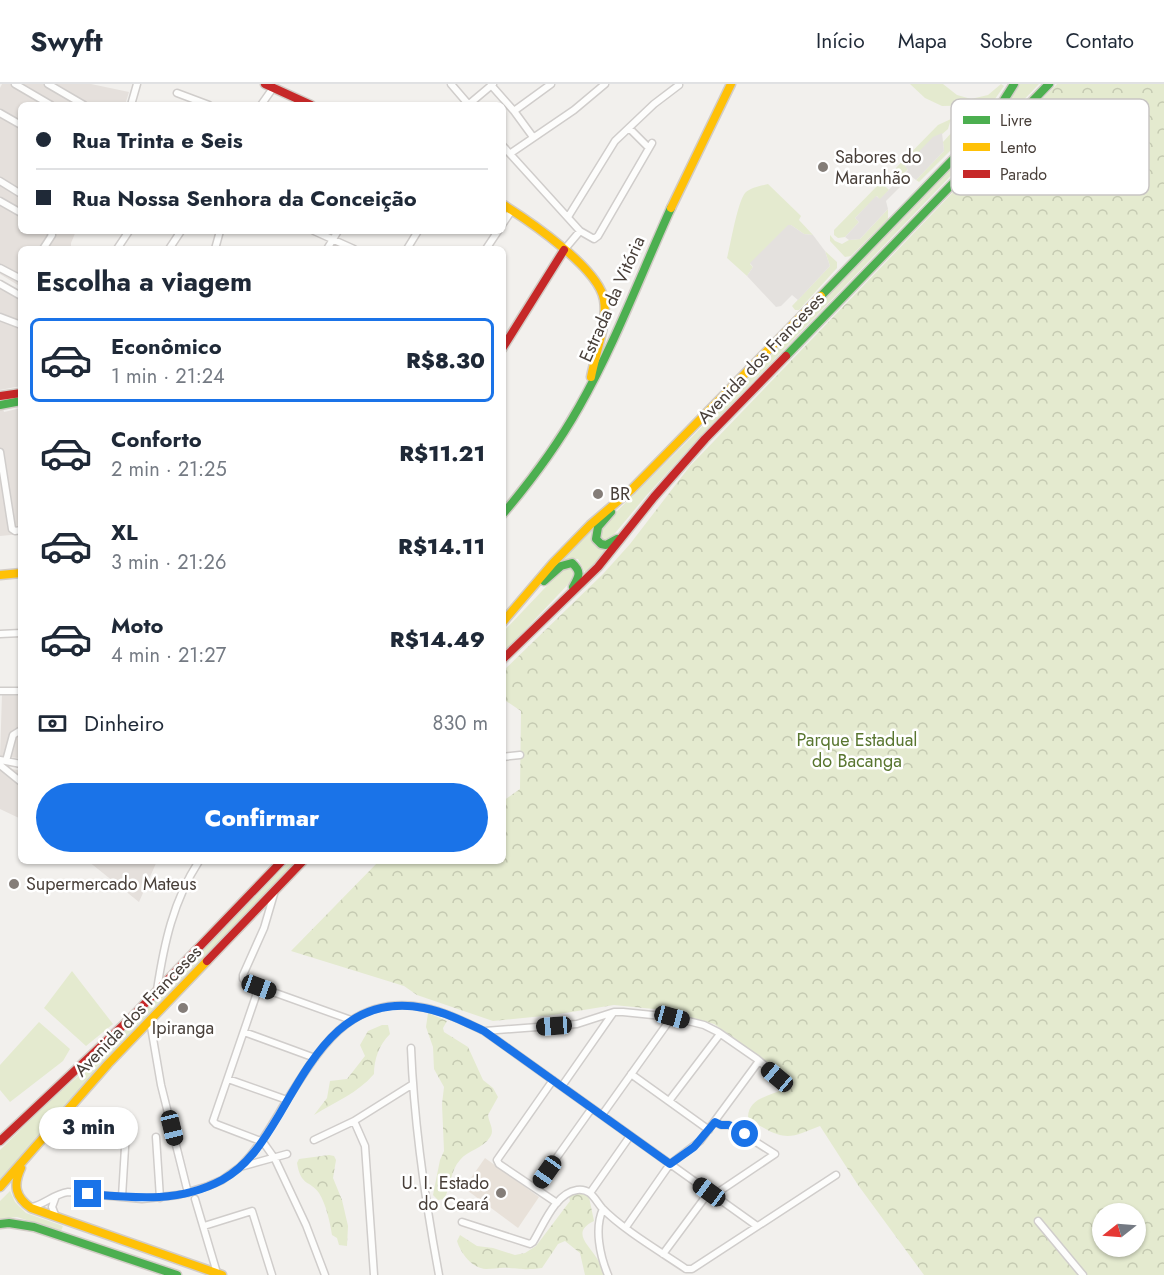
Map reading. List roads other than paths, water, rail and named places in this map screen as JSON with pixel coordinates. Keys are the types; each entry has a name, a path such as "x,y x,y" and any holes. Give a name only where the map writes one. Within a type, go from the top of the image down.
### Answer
{"main road":[{"name":"Estrada da Vitória","path":"506,510 565,430 590,386 617,333 655,243 730,84"},
{"name":"Avenida dos Franceses","path":"1005,99 1014,84"},
{"name":"Avenida dos Franceses","path":"1034,99 1049,84"},
{"path":"269,86 304,102"},
{"name":"Avenida dos Franceses","path":"506,619 553,563 728,394 951,162"},
{"name":"Avenida dos Franceses","path":"506,656 598,567 654,497 705,439 951,185"},
{"path":"506,206 564,250 590,275 604,298 605,306 590,386"},
{"path":"506,340 564,250"},
{"path":"0,396 18,393"},
{"path":"0,405 18,402"},
{"path":"632,489 596,530 596,539 599,544 608,545 615,542 654,497"},
{"path":"506,619 561,566 570,563 577,567 580,576 578,581 523,640"},
{"path":"0,575 18,573"},
{"name":"Avenida dos Franceses","path":"0,1141 80,1067 279,864"},
{"name":"Avenida dos Franceses","path":"0,1187 108,1064 300,864"},
{"path":"23,1163 16,1178 16,1189 21,1201 31,1207 220,1274"},
{"path":"0,1224 34,1227 177,1275"}],"street":[{"path":"48,84 79,102"},
{"path":"132,102 137,84"},
{"path":"452,84 466,102"},
{"path":"514,111 551,84"},
{"path":"511,153 574,110 605,84"},
{"path":"17,85 46,102"},
{"path":"472,102 492,85 534,137"},
{"path":"262,102 269,86"},
{"path":"568,217 615,141 654,104 679,86"},
{"path":"177,93 196,102"},
{"path":"0,113 18,123"},
{"path":"506,149 580,231 594,239 598,236 650,145 629,128"},
{"path":"0,181 18,192"},
{"path":"0,201 18,211"},
{"path":"506,219 512,210"},
{"path":"564,250 580,231"},
{"path":"320,234 347,246"},
{"path":"329,246 336,234"},
{"path":"0,268 18,277"},
{"path":"0,284 18,294"},
{"path":"0,317 18,324"},
{"path":"0,452 12,529 18,530"},
{"path":"0,512 9,511"},
{"path":"0,634 18,633"},
{"path":"0,691 18,691"},
{"path":"2,762 14,735 18,732"},
{"path":"506,757 520,755"},
{"path":"2,762 18,764"},
{"path":"2,762 18,779"},
{"path":"157,990 162,954 174,910 197,864"},
{"path":"274,893 264,928 243,977 245,981 351,1020"},
{"path":"253,914 262,917 264,928"},
{"path":"259,987 213,1121 263,1142 275,1159 312,1238 325,1275"},
{"path":"31,1207 59,1194 71,1192 160,1198 188,1193 222,1180 240,1167 263,1142 287,1100 332,1036 351,1020 372,1009 389,1006 415,1006 440,1012 484,1031 757,1226"},
{"path":"484,1031 577,1024 614,1012 672,1017 704,1025 720,1034 759,1061 777,1077"},
{"path":"562,1086 614,1012"},
{"path":"602,1115 672,1017"},
{"path":"150,1021 161,1085 188,1193"},
{"path":"244,1032 315,1058"},
{"path":"669,1101 720,1034"},
{"path":"411,1048 424,1193 439,1275"},
{"path":"626,1227 670,1164 694,1147 709,1130 759,1061"},
{"path":"631,1074 709,1130"},
{"path":"228,1079 287,1100"},
{"path":"553,1080 497,1157 499,1164 557,1203"},
{"path":"314,1140 354,1121 413,1084"},
{"path":"536,1188 592,1108"},
{"path":"354,1121 365,1146 374,1275"},
{"path":"663,1254 711,1193 775,1154 729,1125 715,1122"},
{"path":"122,1197 126,1131"},
{"path":"590,1193 630,1136"},
{"path":"156,1137 160,1198"},
{"path":"240,1167 287,1154"},
{"path":"462,1222 530,1244 557,1203 577,1190 590,1193 603,1209 626,1227 686,1269 692,1269 836,1175"},
{"path":"56,1217 52,1204 59,1194"},
{"path":"195,1199 220,1274"},
{"path":"603,1209 599,1220 601,1255 608,1275"},
{"path":"204,1226 252,1211 272,1275"},
{"path":"1038,1221 1083,1275"}],"place":[{"name":"Sabores do Maranhão","path":"823,167"},
{"name":"BR","path":"598,494"},
{"name":"Supermercado Mateus","path":"14,884"},
{"name":"Ipiranga","path":"183,1008"},
{"name":"U. I. Estado do Ceará","path":"501,1193"}],"park label":[{"name":"Parque Estadual do Bacanga","path":"857,750"}]}
